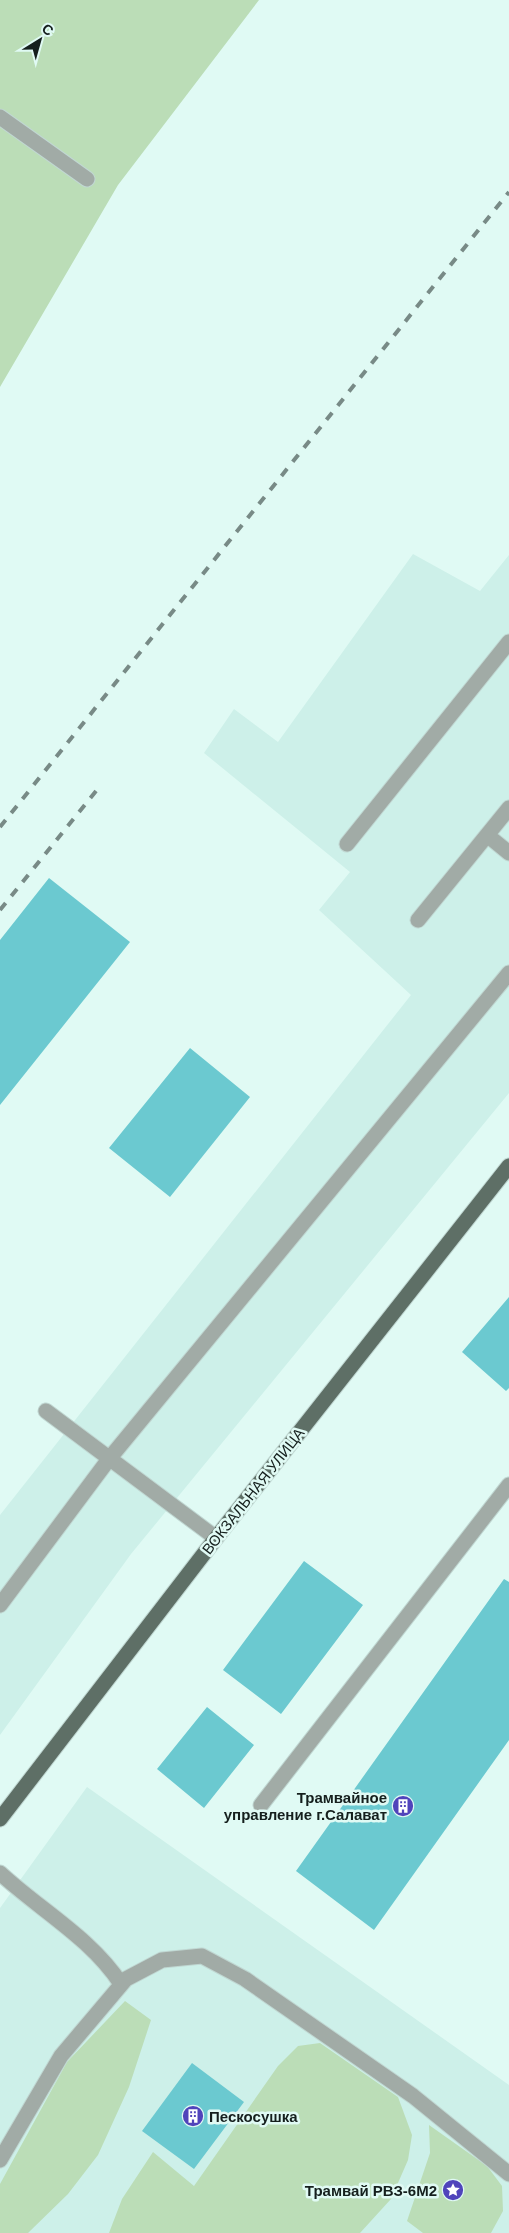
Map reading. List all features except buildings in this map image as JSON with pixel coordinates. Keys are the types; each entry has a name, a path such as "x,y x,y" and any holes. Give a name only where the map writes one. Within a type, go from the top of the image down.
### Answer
{"main road":[{"name":"ВОКЗАЛЬНАЯ УЛИЦА","path":"0,1819 216,1538 509,1166"}],"lane":[{"path":"0,117 87,179"},
{"path":"347,844 509,642"},
{"path":"418,920 509,808"},
{"path":"487,835 509,853"},
{"path":"0,1605 109,1459 509,973"},
{"path":"46,1411 216,1538"},
{"path":"261,1805 509,1485"},
{"path":"0,1873 88,1946 111,1968 122,1984"},
{"path":"0,2160 61,2056 126,1979 162,1960 202,1956 245,1979 413,2096 509,2174"}],"shaded area":[{"path":"413,554 480,591 509,555 509,1093 131,1554 0,1735 0,1515 411,995 319,910 350,872 204,753 234,709 278,742"},
{"path":"87,1787 509,2085 509,2233 0,2233 0,1908"}],"green space":[{"path":"0,0 259,0 118,185 0,387"},
{"path":"125,2001 151,2020 129,2087 98,2155 68,2194 28,2233 0,2233 0,2184 67,2062"},
{"path":"320,2043 398,2097 412,2135 408,2160 391,2199 360,2233 109,2233 122,2199 153,2152 194,2186 278,2066 298,2046"},
{"path":"429,2125 487,2166 502,2186 503,2211 491,2233 423,2233 407,2221 430,2153"}],"railway":[{"path":"0,827 509,192"},
{"path":"0,910 100,786"}],"place":[{"name":"Трамвайное управление г.Салават","path":"403,1806"},
{"name":"Пескосушка","path":"193,2116"},
{"name":"Трамвай РВЗ-6М2","path":"453,2190"}]}
